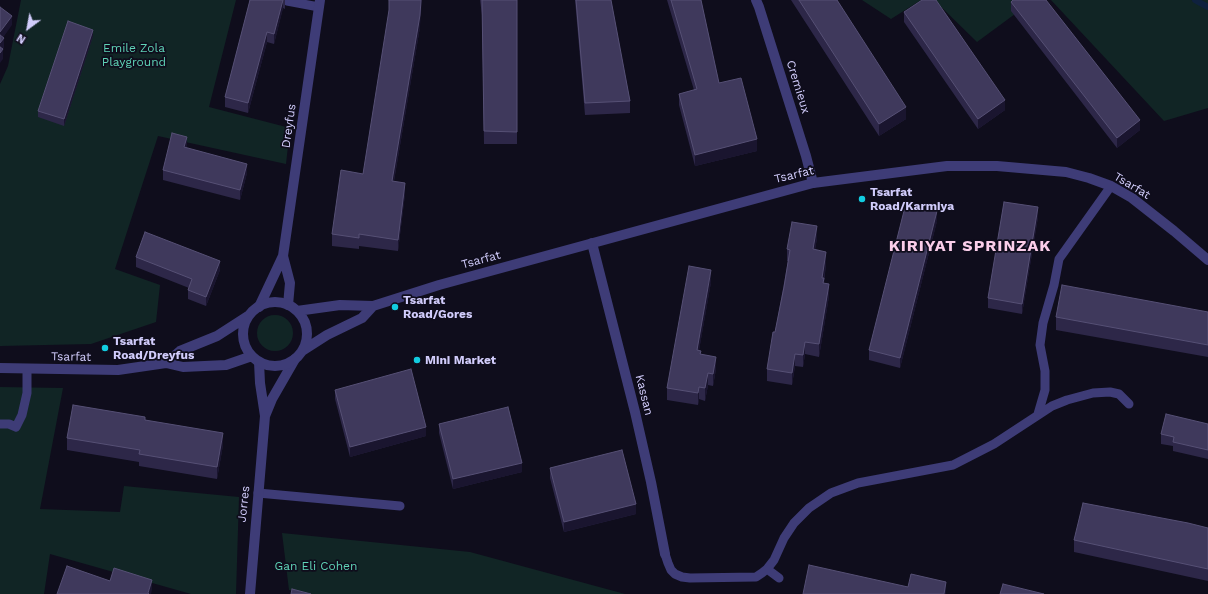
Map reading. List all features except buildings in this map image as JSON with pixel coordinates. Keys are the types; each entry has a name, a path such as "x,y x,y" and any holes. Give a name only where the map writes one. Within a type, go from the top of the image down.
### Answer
{"street":[{"name":"Cremieux","path":"756,0 799,134 813,183"},
{"name":"Dreyfus","path":"259,307 283,256 320,4"},
{"name":"Tsarfat","path":"297,311 340,305 372,306 439,285 813,183 947,166 997,166 1066,172 1089,178 1111,186 1132,198 1208,260"},
{"name":"Kassan","path":"592,243 635,412 665,554"},
{"name":"Dreyfus","path":"283,256 290,283 288,305"},
{"path":"166,363 180,351 217,336 267,303 288,305 297,311 303,320 307,330 306,342 299,355 286,364 274,366 266,365 255,359 246,348 243,333 246,322 251,314"},
{"name":"Tsarfat","path":"299,355 327,335 362,318 372,306"},
{"name":"Jorres","path":"265,416 281,382 299,355"},
{"name":"Tsarfat","path":"0,368 118,370 166,363 183,367 226,365 255,359"},
{"name":"Jorres","path":"250,594 265,416 255,359"}],"lane":[{"path":"287,1 320,4"},
{"path":"1038,414 1045,390 1045,371 1040,345 1043,323 1054,285 1059,259 1111,186"},
{"path":"0,424 9,424 16,427 22,416 27,393 27,369"},
{"path":"665,554 671,570 675,574 682,577 756,577 768,569 774,560 784,538 794,523 809,508 831,493 858,483 953,465 994,444 1052,406 1067,400 1093,393 1110,392 1119,394 1129,404"},
{"path":"258,493 400,506"},
{"path":"768,569 779,578"}],"green space":[{"name":"Emile Zola Playground","path":"21,0 236,0 209,107 290,128 286,164 158,136 115,269 160,285 156,322 91,344 0,346 0,84 8,66"},
{"path":"862,0 921,0 891,19"},
{"path":"934,0 1034,0 977,42"},
{"path":"1051,0 1208,0 1208,108 1164,121"},
{"path":"279,315 288,320 292,326 292,340 288,346 279,351 271,351 262,346 258,340 257,329 262,320 268,316"},
{"path":"0,387 63,388 40,509 120,512 124,486 239,497 236,594 191,594 50,554 44,594 0,594"},
{"name":"Gan Eli Cohen","path":"282,533 470,552 625,594 308,594 289,590"}],"waterway":[{"path":"1195,0 1208,7"}],"place":[{"name":"Tsarfat Road/Karmiya","path":"862,199"},
{"name":"Tsarfat Road/Gores","path":"395,307"},
{"name":"Tsarfat Road/Dreyfus","path":"105,348"},
{"name":"Mini Market","path":"417,360"}],"district":[{"name":"KIRIYAT SPRINZAK","path":"970,246"}]}
